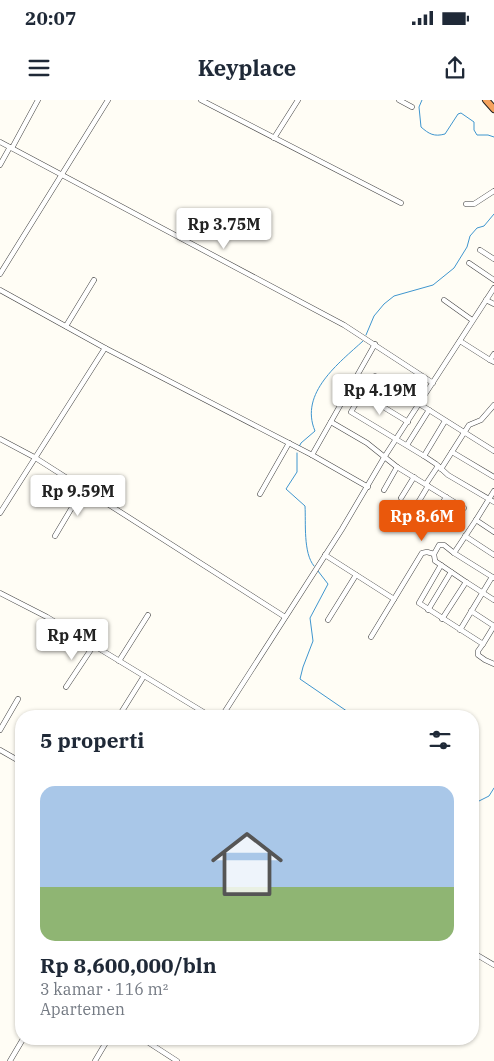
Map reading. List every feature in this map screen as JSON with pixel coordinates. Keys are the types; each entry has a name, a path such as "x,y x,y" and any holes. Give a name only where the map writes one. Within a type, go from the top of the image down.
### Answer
{"highway":[{"path":"486,100 494,109"}],"street":[{"path":"0,165 38,100"},
{"path":"0,274 108,100"},
{"path":"201,100 401,203"},
{"path":"274,138 298,100"},
{"path":"399,100 412,107"},
{"path":"0,142 344,325 434,383"},
{"path":"466,204 474,204 494,191"},
{"path":"480,250 494,259"},
{"path":"469,264 494,280"},
{"path":"66,326 94,280"},
{"path":"226,710 325,555 385,456 494,288"},
{"path":"0,290 105,348 368,486"},
{"path":"444,300 472,320"},
{"path":"486,300 494,304"},
{"path":"460,341 492,361 494,354"},
{"path":"312,455 375,344"},
{"path":"0,513 105,348"},
{"path":"351,412 372,377 375,376 494,451"},
{"path":"362,394 408,422"},
{"path":"340,405 407,445 440,467 448,475 494,502"},
{"path":"416,506 427,485 452,452 469,425 481,420 494,405"},
{"path":"407,445 429,410"},
{"path":"424,456 445,421"},
{"path":"331,422 385,456 397,467 464,508"},
{"path":"0,439 34,457 285,617"},
{"path":"260,494 288,443"},
{"path":"452,452 494,477"},
{"path":"384,490 397,467"},
{"path":"401,498 414,477"},
{"path":"56,536 83,489"},
{"path":"454,553 494,491"},
{"path":"434,516 446,497"},
{"path":"476,520 494,532"},
{"path":"465,536 494,555"},
{"path":"460,630 482,593 493,578 441,544 434,554 435,561 482,593 494,600"},
{"path":"371,637 422,553 434,554"},
{"path":"325,555 394,599"},
{"path":"441,565 419,604 483,644"},
{"path":"428,610 451,572"},
{"path":"328,620 356,575"},
{"path":"442,620 466,582"},
{"path":"0,593 47,617 200,710"},
{"path":"471,611 494,626 479,650 478,655 482,659 494,664"},
{"path":"119,661 148,616"},
{"path":"66,687 94,645"},
{"path":"123,710 144,676"},
{"path":"0,730 18,699"},
{"path":"0,750 15,759"},
{"path":"479,956 494,965"},
{"path":"10,1061 19,1045"},
{"path":"95,1061 104,1045"},
{"path":"153,1045 178,1061"}],"waterway":[{"path":"422,100 419,107 421,127 429,133 435,135 445,134 458,114 461,113 474,122 474,130 477,135 494,137"},
{"path":"366,335 374,316 394,296 433,285 454,268 467,247 470,236 477,228 484,226 494,214"},
{"path":"299,447 315,431 311,417 312,404 324,380 363,341"},
{"path":"297,453 297,472 286,489 305,506 308,554 314,566"},
{"path":"318,571 328,584 310,618 313,641 300,679 345,710"},
{"path":"479,801 489,796 494,788"}]}
